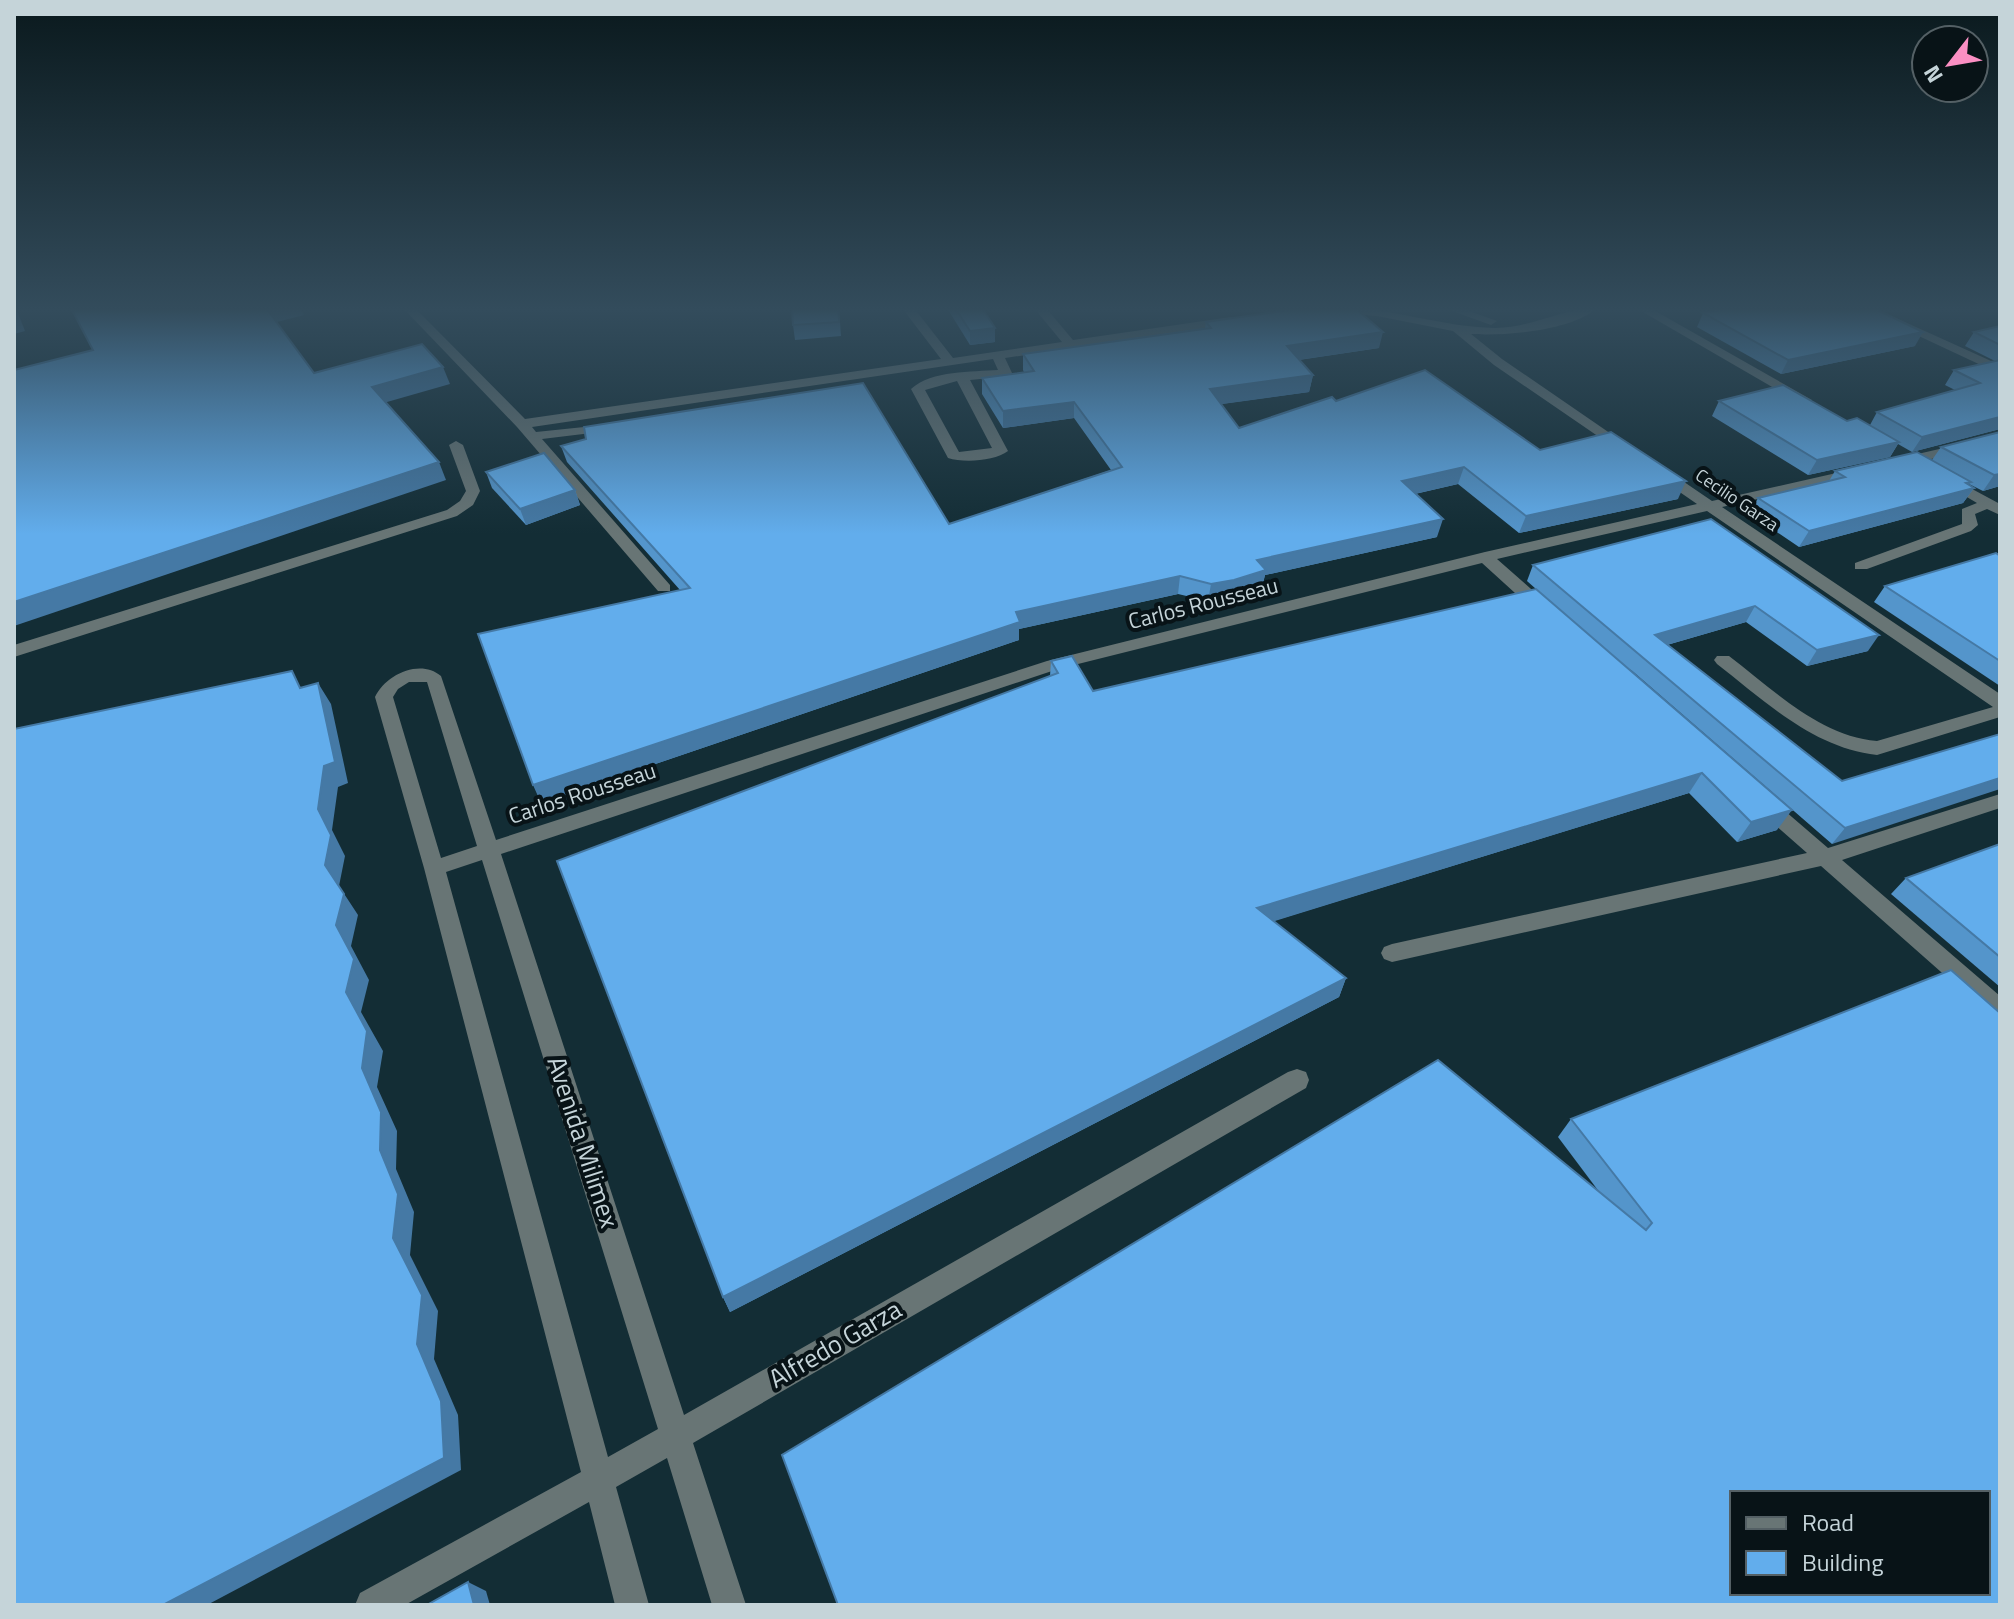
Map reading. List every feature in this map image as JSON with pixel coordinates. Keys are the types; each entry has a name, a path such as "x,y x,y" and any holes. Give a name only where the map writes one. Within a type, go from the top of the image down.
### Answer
{"street":[{"path":"483,384 664,588"},
{"path":"527,430 811,384"},
{"path":"925,384 918,389 954,456 1001,451 965,384"},
{"name":"Cecilio Garza","path":"1529,384 2000,703"},
{"path":"1776,384 1817,407"},
{"path":"527,430 851,391"},
{"name":"Carlos Rousseau","path":"434,868 1053,665 1485,557 1873,469 1918,464 2000,439"},
{"path":"14,651 452,513 464,506 473,491 456,445"},
{"path":"1918,464 1994,506"},
{"path":"1861,566 1966,528 1970,525 1967,512 1994,506"},
{"path":"1485,557 1555,619"},
{"path":"1723,660 1829,737 1861,748 1877,748 2000,711"},
{"name":"Avenida Milimex","path":"434,868 384,697 391,684 421,675 435,680 729,1605"},
{"path":"1754,795 2000,1010"},
{"path":"1392,953 1826,857 2000,801"},
{"path":"434,868 632,1605"},
{"name":"Alfredo Garza","path":"372,1605 676,1436 1297,1080"}],"building":[{"path":"14,384 384,384 372,387 439,462 14,602"},
{"path":"863,384 949,524 1122,467 1074,402 1003,411 986,384 1250,384 1210,389 1239,428 1332,397 1336,401 1386,384 1444,384 1540,450 1611,432 1686,481 1526,516 1464,467 1402,481 1443,519 1257,560 1266,570 1234,580 1211,584 1180,576 1016,612 1020,622 533,785 478,634 690,588 561,446 586,439 584,427"},
{"path":"1978,384 2000,384 2000,417 1922,437 1877,412"},
{"path":"1783,385 1847,421 1857,418 1899,442 1817,460 1719,401"},
{"path":"2000,432 2000,474 1994,475 1941,447"},
{"path":"1917,452 1971,482 1966,483 1974,488 1809,531 1758,498 1845,477 1835,471"},
{"path":"544,453 575,490 520,509 486,472"},
{"path":"1711,519 1879,635 1817,650 1755,606 1655,635 1842,781 2000,734 2000,778 1845,828 1533,565"},
{"path":"1996,553 2000,556 2000,661 1885,586"},
{"path":"1536,589 1792,810 1751,822 1702,773 1257,908 1346,978 723,1297 557,861 1058,673 1051,661 1072,656 1093,691"},
{"path":"292,671 300,688 318,683 335,762 324,766 318,809 331,835 325,865 344,894 336,925 354,959 346,992 367,1031 362,1068 381,1112 380,1150 398,1194 393,1238 422,1295 417,1344 441,1401 444,1458 163,1605 14,1605 14,729"},
{"path":"2000,844 2000,957 1906,878"},
{"path":"1951,970 2000,1013 2000,1605 838,1605 782,1455 1438,1060 1646,1230 1652,1223 1571,1119"},
{"path":"468,1582 474,1605 427,1605"}]}
